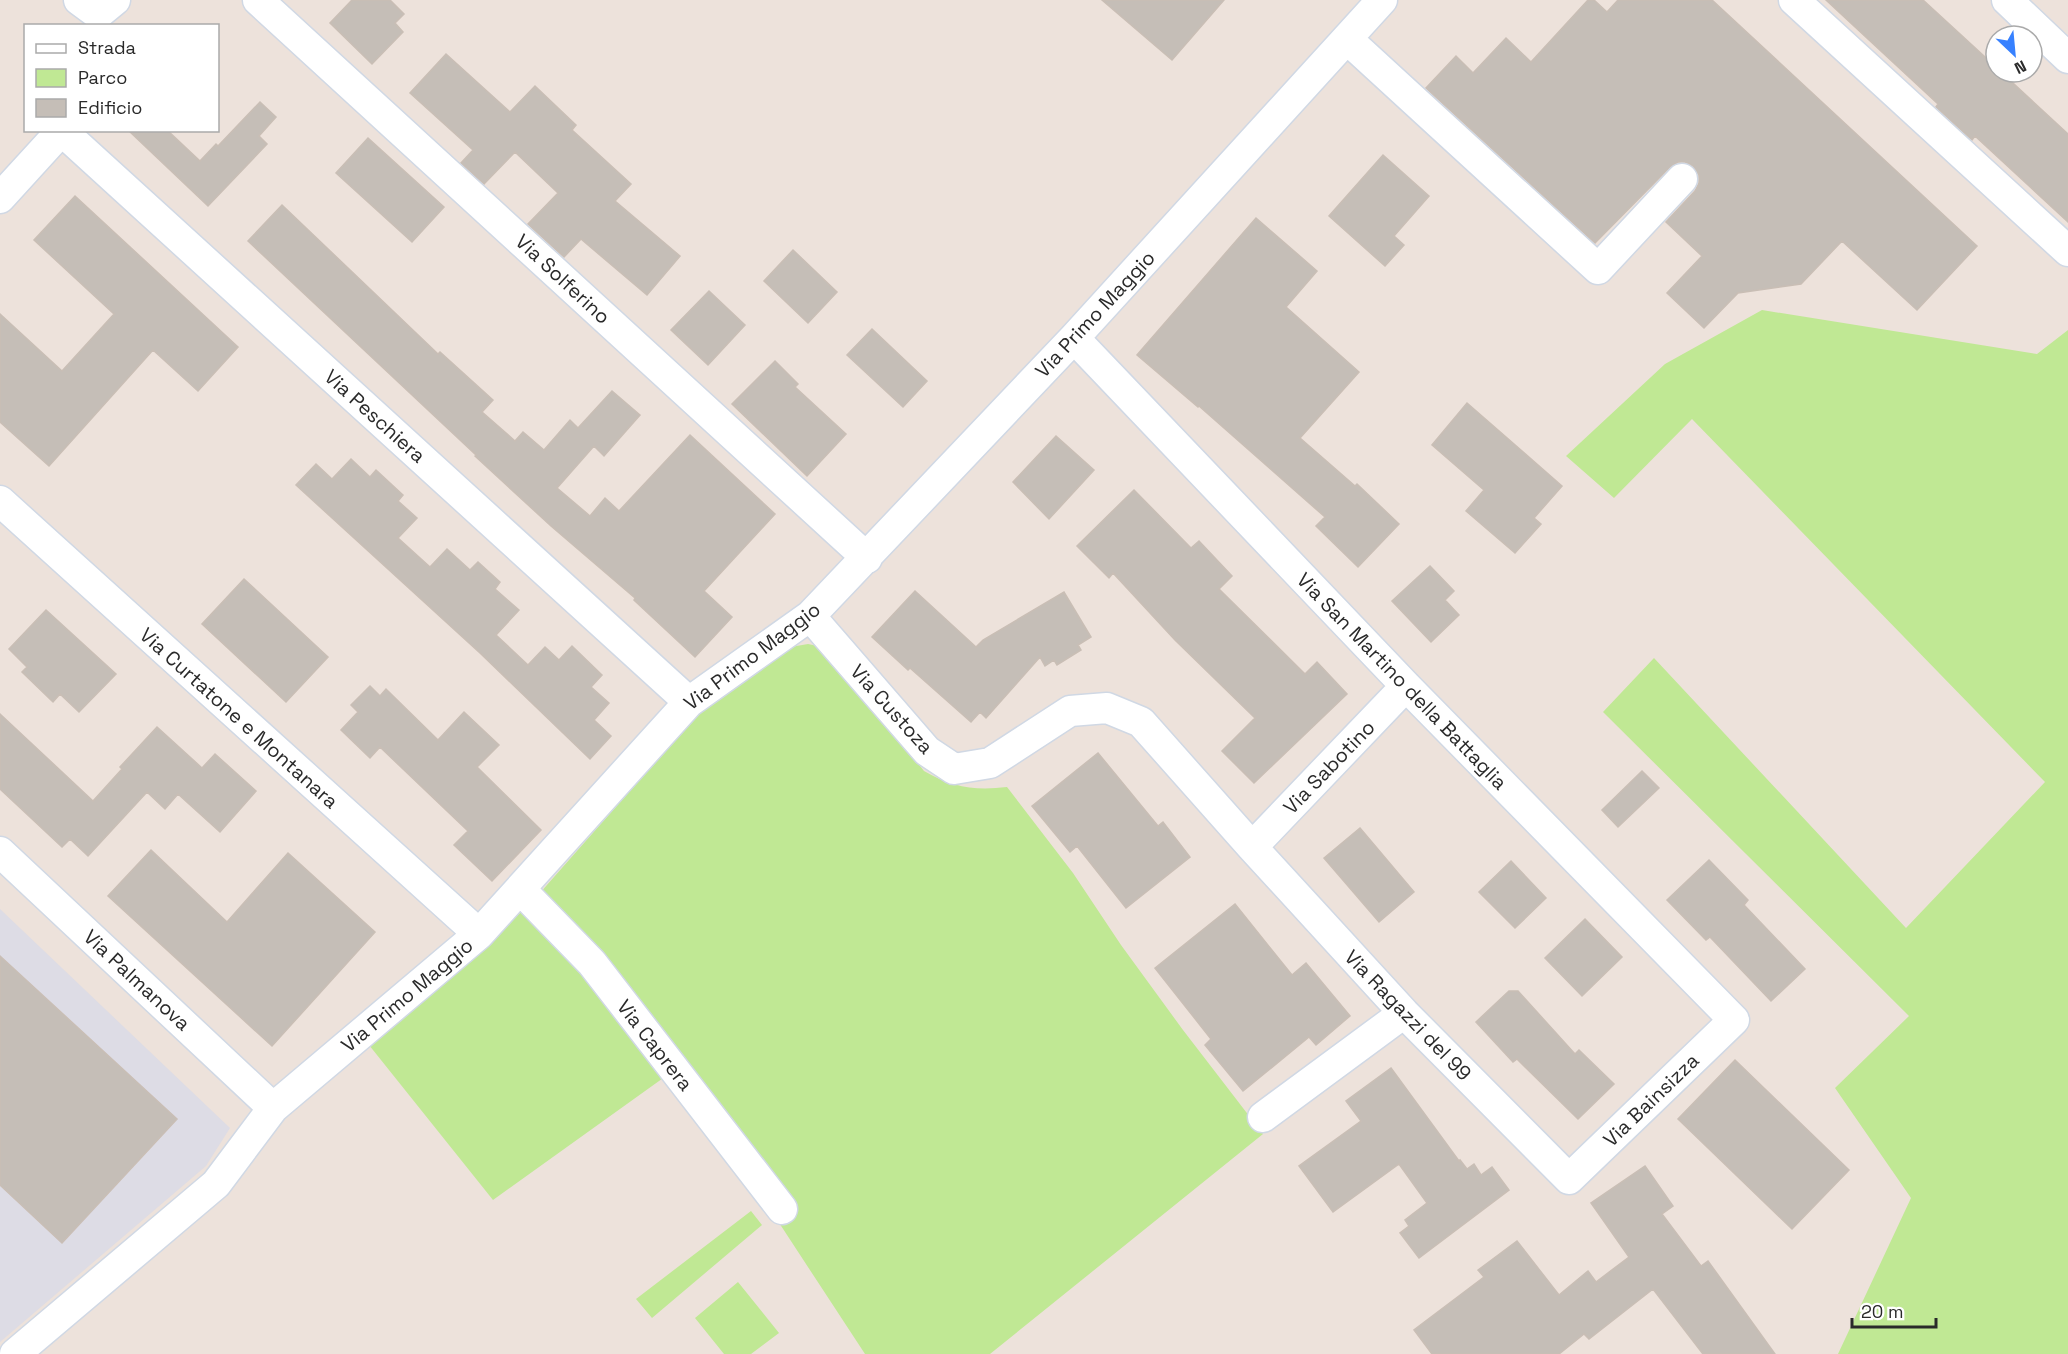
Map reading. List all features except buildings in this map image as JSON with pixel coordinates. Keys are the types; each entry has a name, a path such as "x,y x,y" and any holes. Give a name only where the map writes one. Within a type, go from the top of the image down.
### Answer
{"street":[{"name":"Via Solferino","path":"258,0 867,558"},
{"name":"Via Primo Maggio","path":"15,1354 216,1184 273,1108 478,934 689,702 810,616 1074,338 1383,0"},
{"path":"1794,0 2068,251"},
{"path":"2016,3 2068,58"},
{"path":"1347,39 1598,269 1682,179"},
{"path":"0,198 61,132"},
{"name":"Via Peschiera","path":"63,132 689,702"},
{"name":"Via San Martino della Battaglia","path":"1074,338 1406,686 1734,1020"},
{"name":"Via Curtatone e Montanara","path":"0,501 478,934"},
{"name":"Via Custoza","path":"810,616 927,752 954,769 990,763"},
{"name":"Via Sabotino","path":"1252,847 1406,686"},
{"name":"Via Ragazzi del 99","path":"990,763 1070,711 1107,708 1141,722 1404,1013 1569,1179"},
{"name":"Via Palmanova","path":"0,852 273,1108"},
{"name":"Via Caprera","path":"520,889 592,963 782,1209"},
{"path":"1263,1118 1404,1013"},
{"name":"Via Bainsizza","path":"1569,1179 1734,1020"}],"shaded area":[{"path":"0,909 230,1128 206,1166 0,1342"}],"green space":[{"path":"1762,310 2037,354 2068,330 2068,1354 1838,1354 1911,1198 1835,1088 1909,1016 1603,712 1654,658 1906,928 2045,782 1692,419 1614,498 1566,456 1665,364"},
{"path":"808,644 827,648 924,771 944,781 974,788 1007,787 1073,873 1121,945 1183,1030 1263,1134 990,1354 865,1354 728,1145 539,894 704,707 785,648"},
{"path":"527,907 666,1076 493,1200 369,1045"},
{"path":"751,1211 762,1225 652,1318 636,1299"},
{"path":"738,1282 779,1333 751,1354 724,1354 695,1318"}]}
